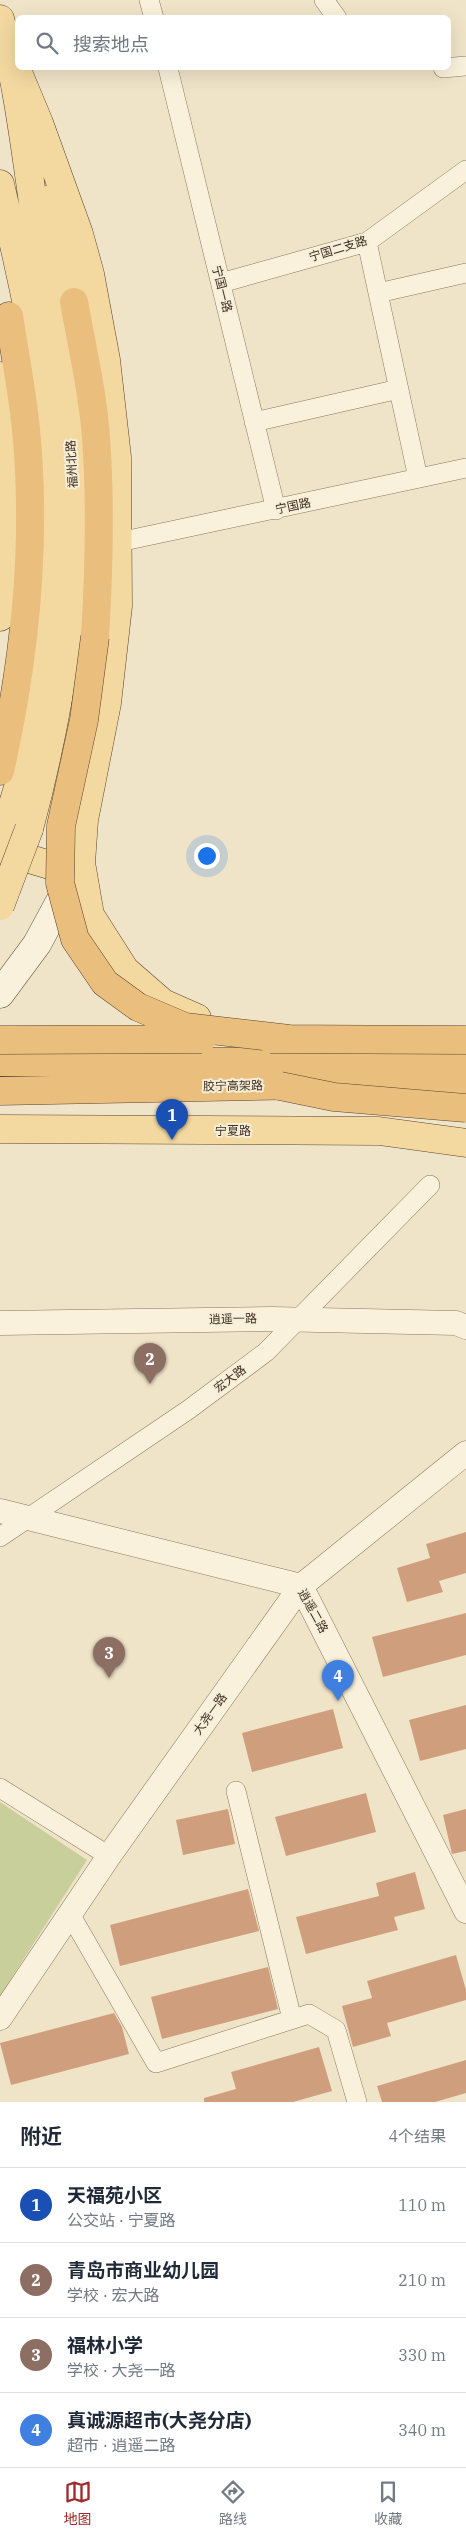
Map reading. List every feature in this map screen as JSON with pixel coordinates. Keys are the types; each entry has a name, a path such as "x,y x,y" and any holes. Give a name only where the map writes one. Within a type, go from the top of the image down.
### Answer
{"highway":[{"path":"74,302 96,437 99,567 95,637 84,720 61,826 60,883 75,939 105,983 138,1007 184,1027 294,1044"},
{"path":"0,771 15,706 24,633 29,503 26,430 9,316"},
{"path":"0,1040 294,1044 466,1040"},
{"name":"胶宁高架路","path":"0,1062 466,1061"},
{"name":"胶宁高架路","path":"0,1091 466,1082"},
{"path":"280,1086 334,1097 466,1108"}],"main road":[{"name":"福州北路","path":"0,18 9,51 39,245 65,386 72,446 74,502 73,568 65,662 50,750 9,836"},
{"path":"9,51 15,65"},
{"path":"17,70 39,123 79,234 90,274 106,360 117,456 118,606 108,702 84,820 81,863 90,915 125,970 163,1003 204,1021 294,1044 353,1031"},
{"path":"39,123 74,302"},
{"name":"福州北路","path":"0,184 26,305 41,390 49,462 50,569 45,654 38,698 9,836 0,906"},
{"path":"0,267 9,316"},
{"path":"0,376 4,596 0,617"},
{"path":"9,836 53,866 75,868 81,863"},
{"path":"0,994 37,944 81,863"},
{"path":"252,1032 466,1033"},
{"path":"0,1052 294,1044 466,1048"},
{"path":"0,1099 205,1098 466,1101"},
{"path":"433,1101 466,1116"},
{"name":"宁夏路","path":"0,1129 379,1130 466,1143"}],"street":[{"path":"149,0 153,15"},
{"path":"324,0 335,15"},
{"path":"451,67 466,66"},
{"name":"宁国一路","path":"168,70 276,510"},
{"name":"宁国二支路","path":"221,283 367,242 466,170"},
{"path":"367,242 418,478"},
{"path":"378,293 466,273"},
{"path":"254,422 399,389"},
{"name":"宁国路","path":"119,542 466,468"},
{"name":"宏大路","path":"0,1537 188,1410 266,1352 430,1185"},
{"name":"逍遥一路","path":"0,1323 300,1319 456,1323 466,1327"},
{"name":"大尧一路","path":"0,2018 109,1856 302,1586 466,1453"},
{"name":"逍遥二路","path":"0,1511 302,1586 466,1911"},
{"path":"0,1788 109,1856"},
{"path":"236,1791 292,2019"},
{"path":"70,1914 156,2063 309,2014 336,2030 356,2102"}],"green space":[{"path":"0,1802 87,1860 0,1996"}],"building":[{"path":"466,1532 466,1573 439,1581 443,1592 407,1602 397,1568 430,1558 426,1544"},
{"path":"466,1613 466,1655 383,1677 372,1637"},
{"path":"466,1705 466,1749 420,1761 409,1720"},
{"path":"333,1709 343,1748 252,1772 242,1733"},
{"path":"366,1793 376,1832 286,1856 275,1817"},
{"path":"228,1809 235,1844 183,1855 176,1820"},
{"path":"466,1809 466,1851 452,1854 443,1815"},
{"path":"415,1872 425,1909 394,1917 398,1930 306,1954 296,1917 379,1896 376,1883"},
{"path":"248,1889 259,1931 120,1966 110,1925"},
{"path":"456,1955 466,1990 466,2000 387,2023 391,2036 353,2047 342,2006 372,1998 367,1981"},
{"path":"268,1967 278,2009 162,2039 151,1997"},
{"path":"114,2013 122,2027 129,2054 11,2085 0,2043"},
{"path":"319,2047 332,2091 293,2102 204,2102 204,2098 236,2089 231,2072"},
{"path":"466,2060 466,2093 435,2102 382,2102 377,2086"}],"place":[{"name":"天福苑小区","path":"172,1140"},
{"name":"青岛市商业幼儿园","path":"150,1384"},
{"name":"福林小学","path":"109,1678"},
{"name":"真诚源超市(大尧分店)","path":"338,1701"}]}
